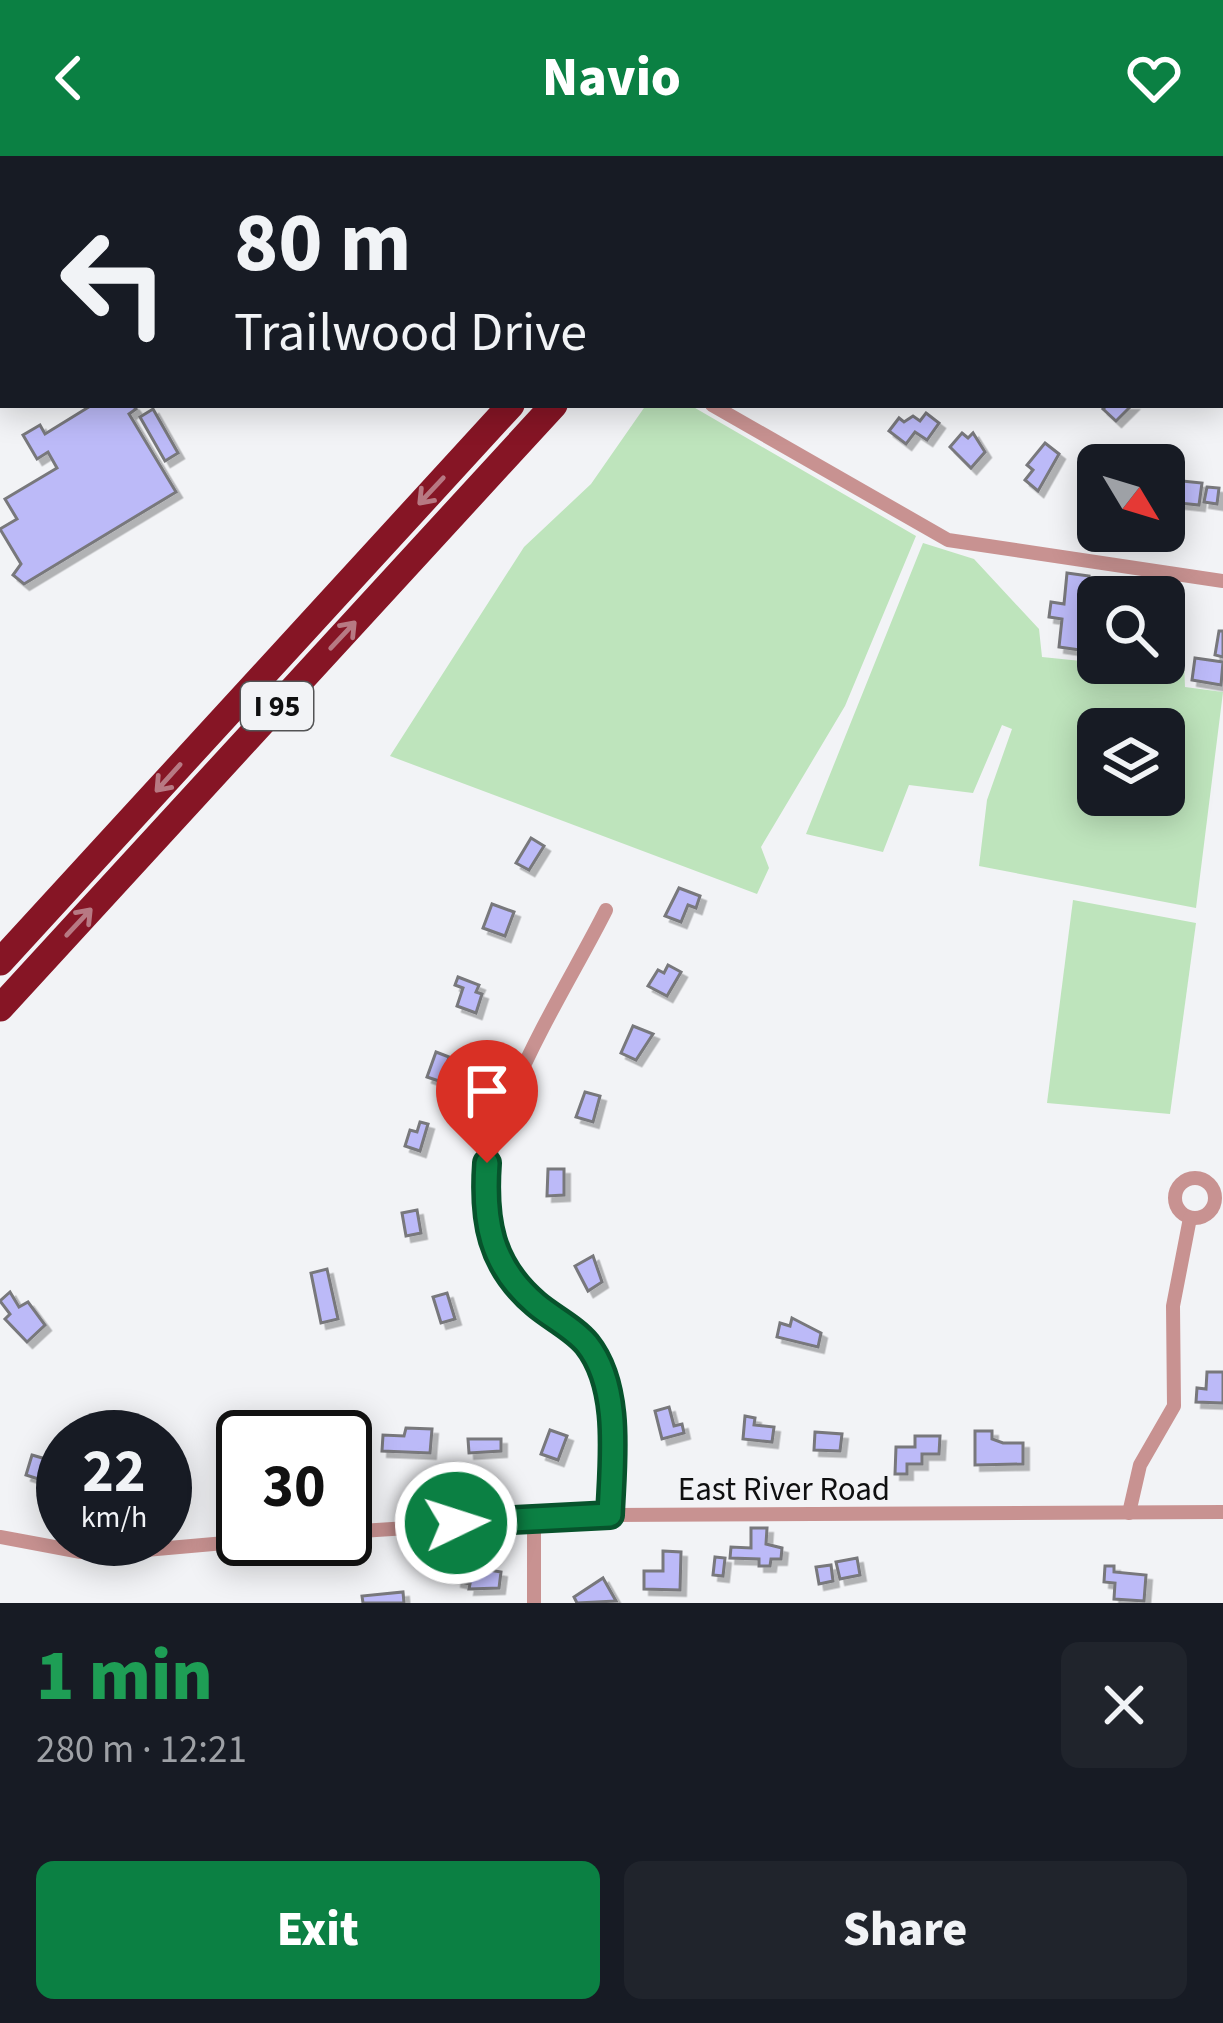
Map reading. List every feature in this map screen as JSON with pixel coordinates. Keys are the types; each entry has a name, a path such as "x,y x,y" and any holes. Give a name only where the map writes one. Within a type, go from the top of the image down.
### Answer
{"highway":[{"name":"I 95","path":"0,962 508,408"},
{"name":"I 95","path":"0,1008 551,408"}],"street":[{"path":"717,408 948,540 1223,581"},
{"path":"606,910 519,1083 487,1163 484,1216 497,1258 531,1300 588,1345 613,1430 610,1515"},
{"path":"1129,1514 1140,1465 1174,1406 1173,1306 1190,1218"},
{"name":"East River Road","path":"372,1530 610,1515 1223,1511"},
{"path":"534,1517 534,1603"},
{"path":"0,1537 81,1552 216,1544"}],"green space":[{"path":"644,408 695,408 916,536 845,706 761,847 769,868 757,894 390,756 524,547 591,484"},
{"path":"923,543 974,559 1039,629 1042,657 1077,661 1077,684 1185,684 1223,692 1196,908 979,866 987,800 1012,729 1002,725 973,793 909,785 883,852 806,834"},
{"path":"1073,900 1196,923 1170,1114 1047,1103"}],"building":[{"path":"87,408 135,408 129,414 176,492 24,584 13,575 21,564 0,529 17,519 5,499 57,468 48,452 37,459 23,435 40,425 45,434"},
{"path":"1104,408 1129,408 1116,421"},
{"path":"153,409 178,453 165,461 140,417"},
{"path":"926,413 939,423 927,440 915,432 906,444 889,431 899,418 904,422 913,416 920,421"},
{"path":"962,433 968,438 973,433 985,452 971,468 950,447"},
{"path":"1045,443 1059,454 1038,491 1025,480 1033,470 1027,465"},
{"path":"1185,481 1202,483 1199,505 1185,504"},
{"path":"1207,487 1219,488 1217,504 1204,502"},
{"path":"1067,573 1089,576 1077,576 1077,650 1059,647 1062,619 1049,617 1051,602 1064,604"},
{"path":"1219,631 1223,631 1223,657 1215,655"},
{"path":"1195,658 1223,662 1221,685 1192,680"},
{"path":"531,838 544,846 529,870 516,863"},
{"path":"679,888 700,896 696,908 688,905 681,922 665,916"},
{"path":"492,904 514,912 505,936 483,928"},
{"path":"668,965 681,972 667,996 648,986 658,970 664,973"},
{"path":"458,977 479,985 476,992 482,994 476,1013 457,1006 463,988 455,985"},
{"path":"633,1026 653,1034 636,1060 621,1053"},
{"path":"436,1052 449,1057 442,1082 427,1077"},
{"path":"585,1092 600,1096 593,1122 576,1117"},
{"path":"420,1122 428,1124 420,1151 405,1146 410,1130 417,1132"},
{"path":"548,1169 564,1169 564,1195 547,1196"},
{"path":"417,1210 421,1233 406,1236 402,1213"},
{"path":"593,1256 602,1282 588,1291 575,1266"},
{"path":"327,1269 338,1319 321,1323 311,1273"},
{"path":"10,1292 19,1307 28,1302 45,1325 27,1342 5,1319 10,1314 0,1301"},
{"path":"447,1293 455,1319 441,1323 433,1297"},
{"path":"792,1318 821,1333 818,1347 777,1337 780,1323 790,1326"},
{"path":"1207,1372 1223,1372 1223,1403 1196,1402 1197,1388 1206,1389"},
{"path":"669,1407 674,1426 682,1424 684,1433 662,1439 655,1411"},
{"path":"745,1416 755,1418 754,1425 774,1427 772,1442 743,1439"},
{"path":"406,1428 432,1429 430,1453 382,1451 383,1435 404,1436"},
{"path":"550,1430 567,1436 558,1460 541,1454"},
{"path":"975,1431 992,1431 992,1439 1003,1443 1023,1443 1023,1464 975,1465"},
{"path":"815,1432 842,1434 840,1451 814,1450"},
{"path":"915,1436 940,1436 939,1454 922,1454 922,1464 907,1464 907,1474 895,1474 896,1447 915,1447"},
{"path":"468,1439 501,1439 501,1451 469,1453"},
{"path":"32,1455 36,1456 36,1478 26,1475"},
{"path":"751,1528 767,1528 766,1544 782,1548 781,1559 759,1566 759,1559 730,1558 731,1547 751,1548"},
{"path":"663,1551 681,1552 680,1590 644,1589 644,1571 663,1571"},
{"path":"715,1557 725,1558 723,1576 713,1575"},
{"path":"857,1558 860,1575 840,1579 836,1562"},
{"path":"458,1565 501,1572 499,1588 469,1589 470,1584 456,1581"},
{"path":"831,1565 833,1581 819,1584 816,1567"},
{"path":"1105,1566 1114,1566 1114,1572 1146,1575 1144,1601 1114,1599 1115,1583 1104,1582"},
{"path":"603,1578 616,1601 577,1603 574,1597"},
{"path":"403,1592 404,1603 363,1603 362,1596"}],"route":[{"path":"456,1523 610,1515 613,1430 606,1393 588,1345 531,1300 497,1258 484,1216 487,1163"}]}
